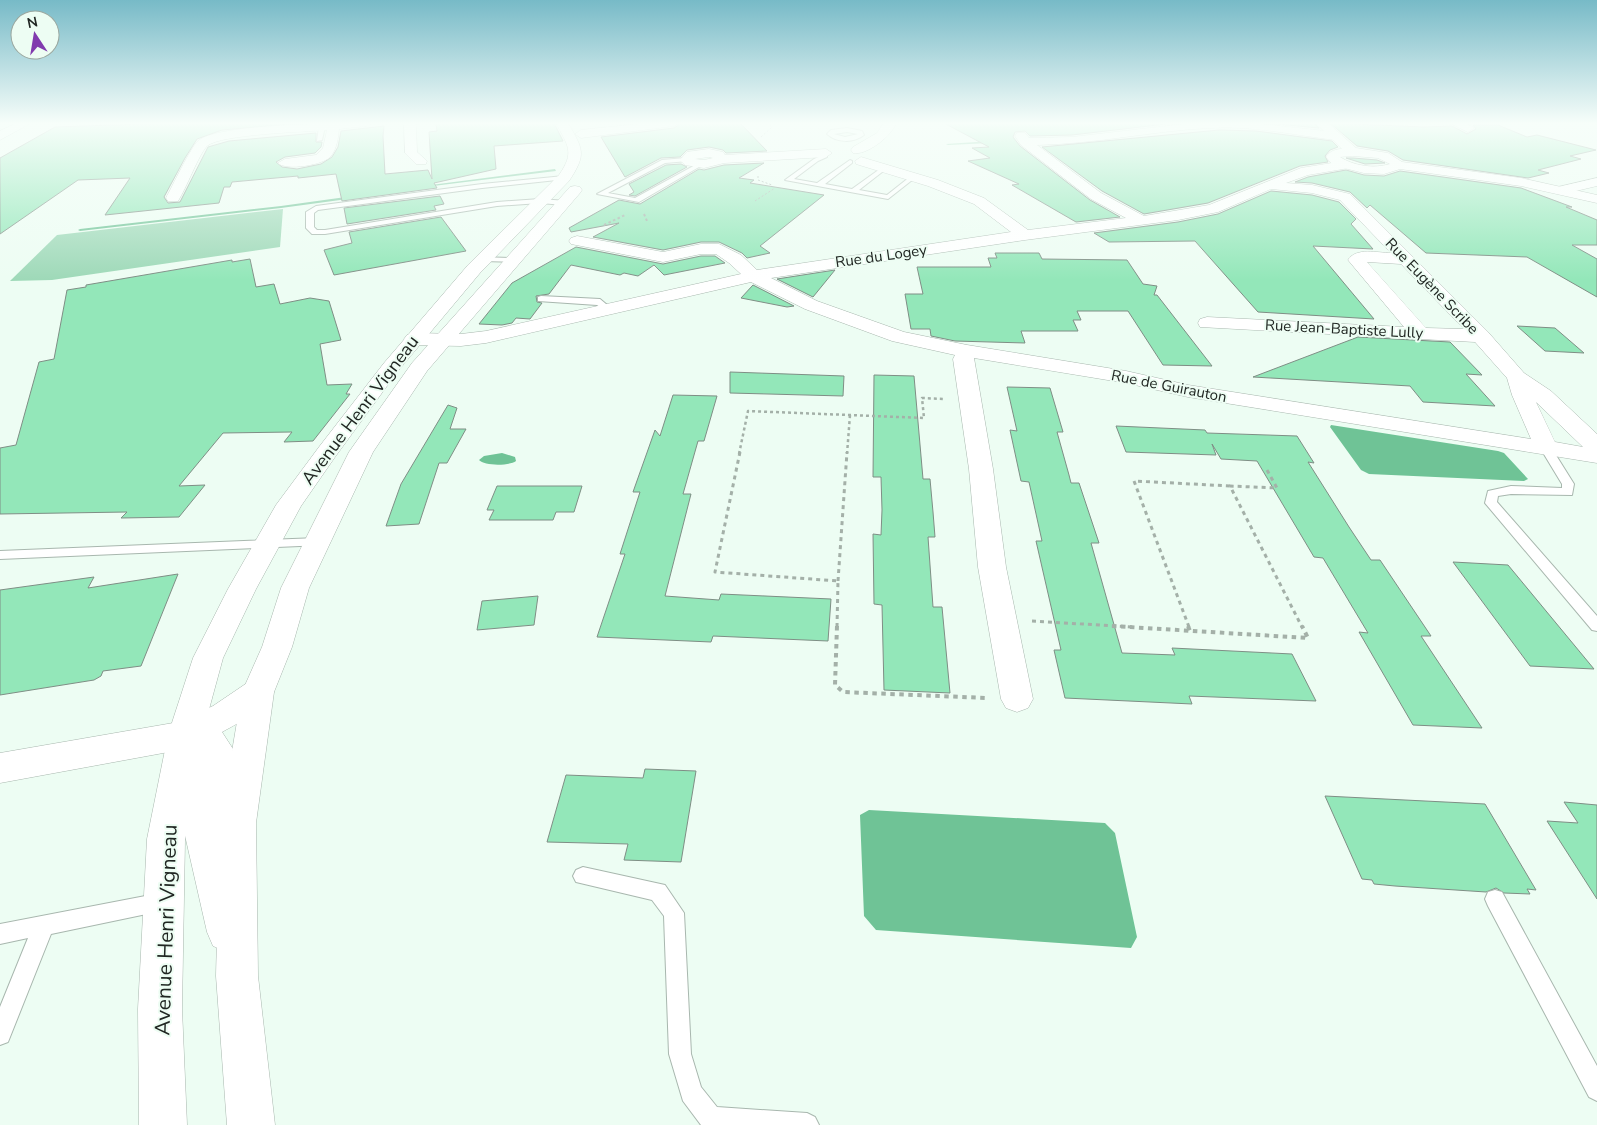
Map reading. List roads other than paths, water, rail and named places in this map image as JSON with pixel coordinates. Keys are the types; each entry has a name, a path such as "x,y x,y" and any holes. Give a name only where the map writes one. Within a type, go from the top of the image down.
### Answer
{"street":[{"path":"173,198 185,176"},
{"name":"Avenue Henri Vigneau","path":"552,202 566,176"},
{"path":"908,176 979,201 1025,235"},
{"path":"1069,176 1096,196 1143,221"},
{"name":"Rue du Logey","path":"428,339 461,340 486,337 753,276 1025,235 1143,221 1213,209 1292,176"},
{"name":"Rue Eugène Scribe","path":"1300,176 1336,189 1481,336 1517,377 1543,396 1597,446"},
{"path":"1467,176 1563,190 1597,199"},
{"name":"Avenue Henri Vigneau","path":"163,1125 160,1009 166,839 185,736 208,658 242,589 289,505 390,367 428,339 552,202 585,178"},
{"path":"1563,190 1597,182"},
{"path":"1270,185 1312,189 1345,198"},
{"name":"Rue de Guirauton","path":"577,241 641,254 663,256 701,249 718,249 735,259 753,276 810,305 890,334 968,350 1126,377 1188,391 1545,446 1597,456"},
{"path":"1405,259 1362,257 1356,260 1420,333"},
{"name":"Rue Jean-Baptiste Lully","path":"1207,322 1481,336"},
{"name":"Avenue Henri Vigneau","path":"251,1125 237,976 238,823 258,692 278,647 296,588 361,452 419,367 428,339"},
{"path":"968,350 963,359 992,567 1017,699"},
{"name":"Rue Eugène Scribe","path":"1517,377 1520,392 1542,433 1545,446"},
{"path":"0,768 185,736 225,715 258,692"},
{"name":"Avenue Henri Vigneau","path":"185,736 208,738 216,749 203,831 237,976"}],"lane":[{"path":"636,176 601,194 636,200 680,176"},
{"path":"794,176 788,180 888,197 913,177"},
{"path":"819,185 830,176"},
{"path":"854,191 874,176"},
{"path":"552,202 490,195 316,208 310,212 310,228 315,232 325,232 490,195 543,179 564,178"},
{"path":"541,300 600,302 607,309"},
{"path":"1545,446 1568,484 1568,492 1511,490 1492,494 1491,504 1597,626"},
{"path":"0,555 318,542"},
{"path":"583,876 658,892 674,913 680,1054 691,1093 711,1121 807,1125"},
{"path":"1495,899 1597,1089"},
{"path":"0,934 164,902"},
{"path":"0,1034 44,925"}],"waterway":[{"path":"425,186 510,176"},
{"path":"80,230 353,197"}]}
